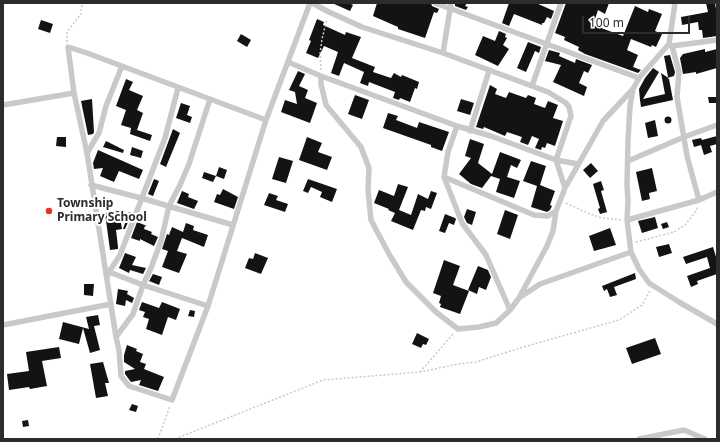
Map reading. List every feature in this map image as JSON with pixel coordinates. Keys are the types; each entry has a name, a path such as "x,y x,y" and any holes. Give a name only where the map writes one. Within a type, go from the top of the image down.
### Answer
{"street":[{"path":"266,120 68,47 74,92 87,154 106,279 119,350 121,376 128,386 172,400 208,306 233,225 246,189 266,120 311,3 377,32 443,53 560,98 569,107 571,116 556,160 565,188"},
{"path":"435,3 450,6 546,45 639,78"},
{"path":"532,86 561,3"},
{"path":"666,3 675,4 670,45 678,72 677,97 690,171 699,200"},
{"path":"443,53 450,6"},
{"path":"321,76 321,84 326,105 361,147 369,168 368,190 371,220 388,254 406,282 436,312 458,329 479,327 496,323 510,310 519,298 547,246 553,231 556,211 565,188 578,164 603,122 633,89 639,78 670,45 717,40"},
{"path":"288,62 321,76 457,126 491,136 556,160 578,164"},
{"path":"87,154 99,133 106,106 122,66"},
{"path":"470,130 489,71"},
{"path":"106,279 120,255 165,138 178,88"},
{"path":"633,89 630,106 627,220 631,252 639,269 652,285 717,324"},
{"path":"3,105 74,92"},
{"path":"116,337 133,314 161,241 169,206 189,164 210,99"},
{"path":"628,161 684,137 717,125"},
{"path":"457,126 448,152 444,177 462,223 486,255 510,310"},
{"path":"444,177 534,214 548,216 556,211"},
{"path":"91,185 233,225"},
{"path":"627,220 699,200 717,192"},
{"path":"519,298 540,284 631,252"},
{"path":"109,272 143,285 208,306"},
{"path":"3,325 111,304"},
{"path":"639,439 684,430 704,439"}],"path":[{"path":"68,47 67,32 81,14 82,3"},
{"path":"321,76 320,54 329,12"},
{"path":"561,200 582,211 602,218 627,220"},
{"path":"630,244 680,229 697,210 699,200"},
{"path":"175,439 323,380 420,372 476,362 619,320 642,305 648,297 652,285"},
{"path":"420,372 458,329"},
{"path":"158,439 172,400"}],"building":[{"path":"332,3 349,3 353,5 350,11"},
{"path":"377,3 431,3 432,6 439,9 437,13 434,12 425,38 398,29 398,27 373,16"},
{"path":"455,3 467,3 465,6 468,7 466,10 455,6"},
{"path":"509,3 536,3 554,11 551,19 547,17 542,25 514,14 509,26 502,23"},
{"path":"566,3 609,3 605,14 598,10 593,25 623,36 635,6 648,12 649,9 662,14 655,31 662,34 656,47 652,45 651,47 631,39 627,50 638,55 633,67 641,70 638,73 585,54 578,50 579,47 564,40 565,37 555,33"},
{"path":"706,3 715,3 717,15 717,36 703,38 702,30 699,30 698,22 682,25 681,17 708,12"},
{"path":"317,19 324,22 323,25 345,35 346,32 361,37 352,58 375,67 373,72 391,78 394,73 401,77 402,75 419,82 410,102 400,98 399,100 393,98 395,92 369,82 368,86 360,83 364,72 344,63 339,76 331,73 338,52 324,46 318,58 306,53"},
{"path":"41,20 53,24 50,33 38,29"},
{"path":"499,31 506,34 505,37 507,38 503,45 509,49 498,66 475,55 483,36 495,41"},
{"path":"241,34 251,40 247,47 237,41"},
{"path":"528,42 541,47 539,53 535,51 526,72 517,68"},
{"path":"705,49 705,52 717,49 717,68 696,74 696,72 683,74 680,58 683,54"},
{"path":"549,50 560,53 559,56 575,63 576,59 592,65 588,73 584,71 579,83 587,87 584,96 553,82 561,65 545,61"},
{"path":"670,55 675,72 674,76 667,78 669,79 673,100 641,107 639,89 653,68 659,72 643,99 665,94 661,73 668,77 664,56"},
{"path":"298,71 305,74 299,86 308,90 305,98 317,103 310,123 281,112 285,100 297,104 295,92 289,90"},
{"path":"126,79 133,82 129,90 143,96 137,110 143,113 137,130 152,135 150,141 130,134 131,128 121,125 126,110 116,106"},
{"path":"490,85 497,89 495,94 506,98 509,92 526,98 528,95 536,98 534,104 545,108 548,101 558,105 553,118 563,121 555,146 547,143 545,148 542,147 541,150 535,148 539,139 532,136 528,145 520,142 522,137 507,132 505,136 484,127 483,129 476,127"},
{"path":"355,95 369,100 362,119 348,114"},
{"path":"708,97 716,97 717,103 709,103"},
{"path":"92,99 94,132 93,134 88,135 81,101"},
{"path":"461,99 474,103 470,115 457,111"},
{"path":"181,103 190,106 187,115 192,117 190,123 176,118"},
{"path":"388,113 398,116 396,120 417,128 419,122 449,132 442,151 431,147 431,145 383,128"},
{"path":"668,117 671,120 668,123 665,120"},
{"path":"655,120 658,136 648,138 645,123"},
{"path":"173,129 180,133 166,167 160,164"},
{"path":"717,136 717,144 710,146 712,152 704,155 701,145 694,147 692,140 701,138 702,140"},
{"path":"57,137 66,137 66,147 56,146"},
{"path":"307,137 322,143 318,152 332,157 327,170 299,160"},
{"path":"470,139 484,144 478,163 492,174 500,152 521,160 517,168 511,165 507,177 520,181 514,198 496,192 500,179 491,176 482,188 471,184 459,174 471,158 465,156"},
{"path":"106,141 124,150 123,153 103,147"},
{"path":"132,147 143,151 141,158 130,155"},
{"path":"98,150 143,170 139,179 119,171 114,182 100,176 103,168 94,169 93,163"},
{"path":"279,157 293,161 286,183 272,179"},
{"path":"531,161 546,166 540,185 555,191 550,205 552,206 547,212 531,207 537,186 523,181"},
{"path":"591,163 598,171 590,178 583,170"},
{"path":"219,167 227,170 224,179 216,176"},
{"path":"652,168 657,191 649,193 650,199 642,201 636,172"},
{"path":"204,172 216,176 213,182 202,178"},
{"path":"154,179 159,181 153,196 148,194"},
{"path":"308,179 337,189 332,202 320,197 322,192 311,187 308,193 303,191"},
{"path":"601,181 604,190 601,191 607,212 600,214 598,209 600,208 593,184"},
{"path":"398,184 408,187 399,210 411,215 418,194 428,199 431,191 437,193 431,209 426,207 425,211 421,210 413,230 391,221 395,213 374,203 379,190 394,196"},
{"path":"223,189 238,197 234,209 214,202 217,194 220,195"},
{"path":"182,191 189,194 188,197 198,201 194,209 177,203"},
{"path":"269,193 278,196 276,200 288,204 285,212 264,205"},
{"path":"467,209 476,212 472,225 467,223 464,217"},
{"path":"505,210 518,215 510,239 497,234"},
{"path":"119,211 122,229 116,230 118,249 110,250 105,213"},
{"path":"129,212 132,213 125,229 123,229"},
{"path":"445,214 456,219 454,225 449,223 445,233 439,231"},
{"path":"655,217 658,228 642,233 638,221"},
{"path":"137,222 147,226 145,226 144,229 152,232 151,234 158,237 154,246 140,239 140,241 131,238"},
{"path":"667,222 669,227 663,229 661,224"},
{"path":"186,223 194,226 193,230 208,235 204,247 182,238 177,251 187,254 179,273 162,267 168,251 162,249 167,234 169,235 172,227 183,232"},
{"path":"610,228 616,245 594,251 589,236"},
{"path":"669,244 672,253 659,257 656,247"},
{"path":"713,247 717,260 717,274 697,281 698,284 691,287 687,276 710,268 707,257 686,264 683,257"},
{"path":"125,253 136,257 132,265 146,268 143,274 130,270 129,273 119,268"},
{"path":"255,253 268,258 261,274 245,268 249,258 253,259"},
{"path":"444,260 460,266 453,285 469,291 460,314 440,307 441,304 439,303 441,296 433,293"},
{"path":"478,266 488,270 491,277 486,290 479,287 477,294 468,290"},
{"path":"635,273 636,279 614,287 617,295 610,297 607,289 604,291 602,286"},
{"path":"153,274 162,277 159,285 149,281"},
{"path":"84,284 94,284 93,296 84,295"},
{"path":"118,289 128,291 127,294 134,298 132,303 126,300 125,306 116,304"},
{"path":"142,302 159,308 162,302 180,309 176,320 168,317 162,335 146,329 149,319 143,317 145,312 139,310"},
{"path":"190,310 195,311 194,317 188,316"},
{"path":"98,315 100,325 94,326 100,350 90,353 83,328 79,344 59,339 63,322 89,329 86,317"},
{"path":"417,333 429,339 426,345 423,344 421,348 412,344"},
{"path":"655,338 661,354 632,364 626,348"},
{"path":"127,345 137,349 136,351 143,354 140,362 146,364 144,369 164,377 158,391 139,385 141,380 131,382 125,374 125,371 135,369 124,362 124,355"},
{"path":"59,347 61,358 42,361 47,386 30,389 29,387 9,390 7,374 29,371 26,352"},
{"path":"103,362 109,383 105,383 108,396 96,398 90,364"},
{"path":"132,404 138,406 136,412 129,410"},
{"path":"28,420 29,426 23,427 22,421"}],"place":[{"name":"Township Primary School","path":"49,211"}]}
